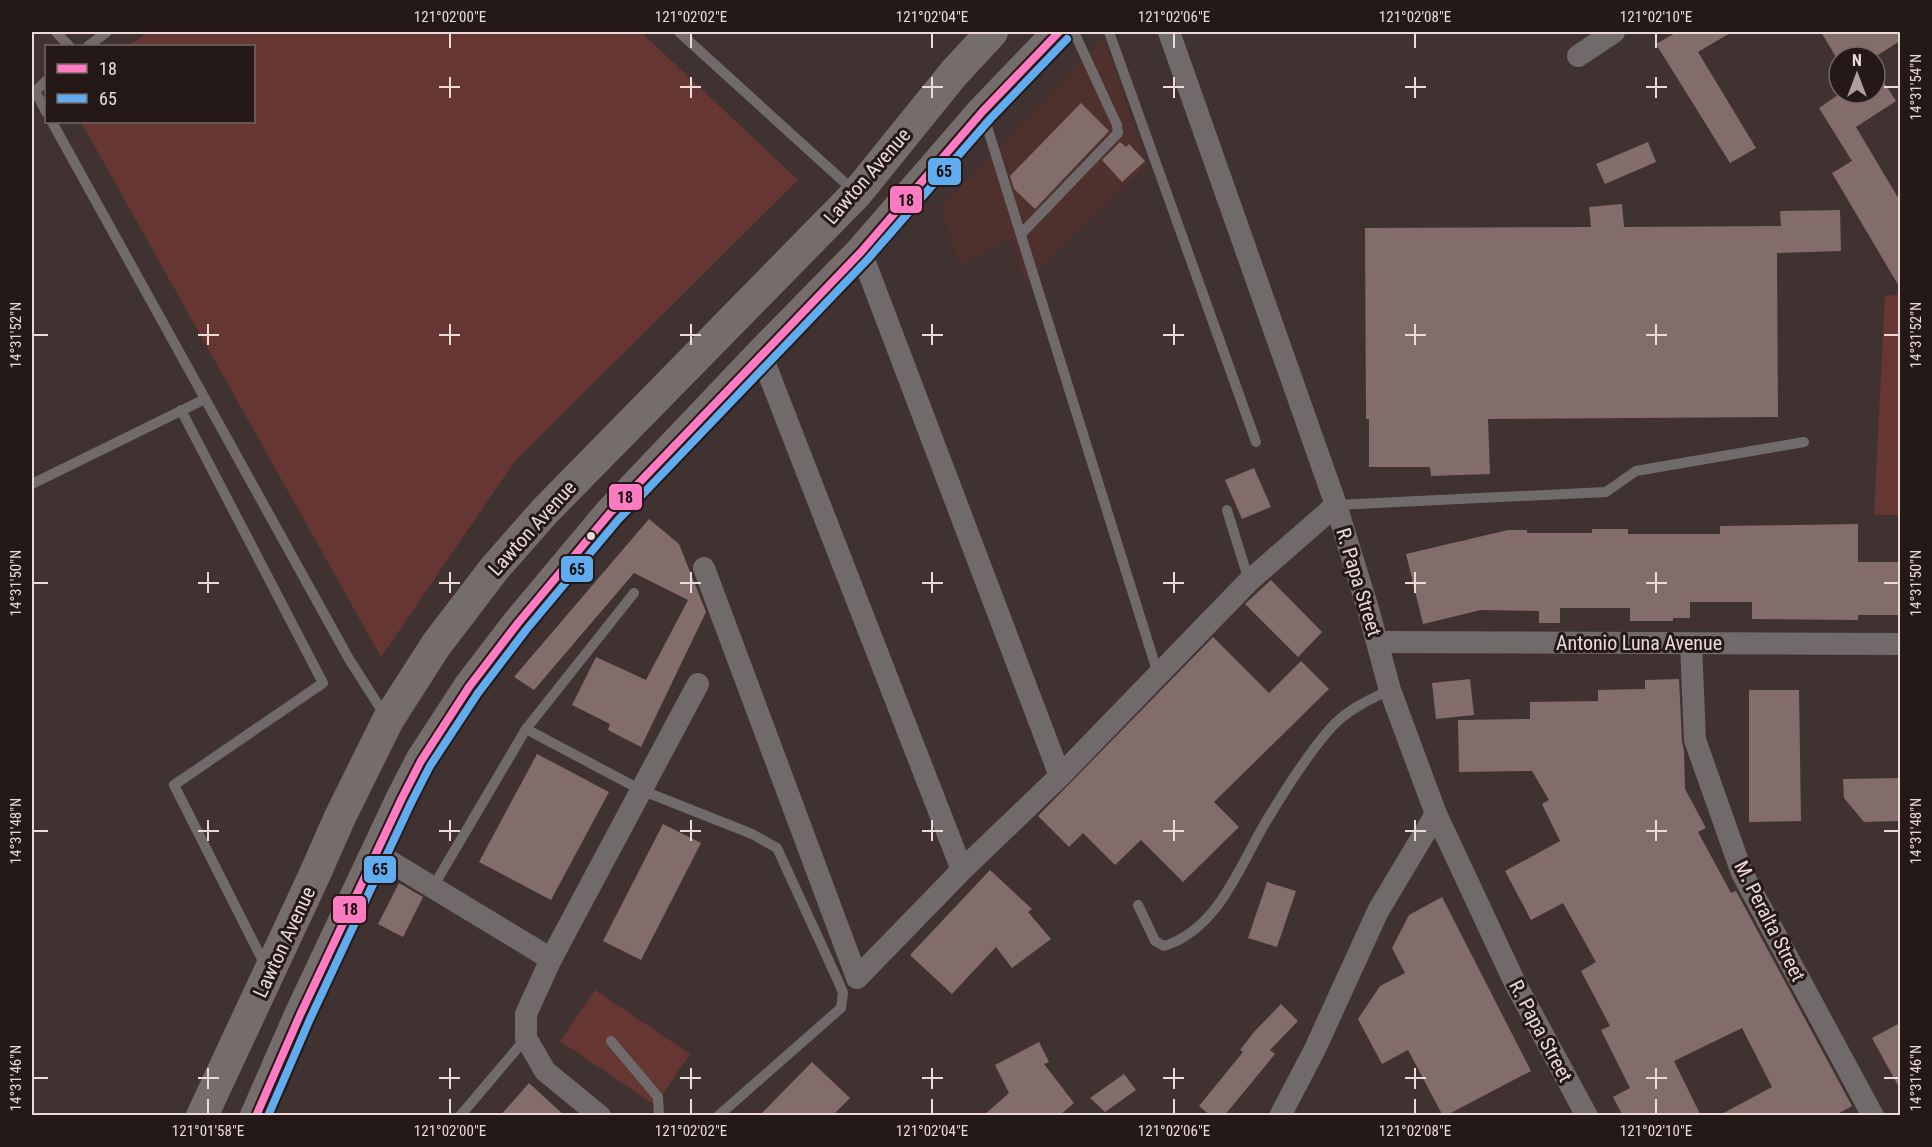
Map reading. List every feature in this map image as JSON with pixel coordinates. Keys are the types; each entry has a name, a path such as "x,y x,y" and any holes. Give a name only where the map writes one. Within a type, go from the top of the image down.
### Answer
{"main road":[{"name":"Lawton Avenue","path":"202,1116 339,817 388,720 436,645 494,569 537,519 857,193 954,73 992,32"},
{"path":"256,1116 376,853 421,761 469,687 518,623 610,513 760,354 861,252 982,111 1059,32"}],"street":[{"name":"R. Papa Street","path":"1169,32 1336,505 1390,690 1436,814 1515,983 1587,1116"},
{"path":"1578,56 1614,32"},
{"path":"861,252 1060,776"},
{"path":"760,354 962,870"},
{"path":"704,568 856,978 962,870 1060,776 1249,581 1336,505"},
{"name":"Antonio Luna Avenue","path":"1377,642 1900,644"},
{"name":"M. Peralta Street","path":"1691,644 1695,740 1742,873 1873,1116"},
{"path":"600,1116 545,1071 526,1038 526,1014 551,958 698,684"},
{"path":"1280,1116 1378,911 1436,814"},
{"path":"376,853 551,958"}],"lane":[{"path":"56,32 68,45"},
{"path":"89,45 107,32"},
{"path":"679,32 857,193"},
{"path":"1022,233 1118,133 1117,125 1074,32"},
{"path":"1109,32 1256,442"},
{"path":"45,82 33,93 45,111"},
{"path":"982,111 1158,674"},
{"path":"52,123 349,659 388,720"},
{"path":"32,484 205,399"},
{"path":"181,410 323,683 174,785 269,973"},
{"path":"1336,505 1606,492 1636,471 1804,442"},
{"path":"1227,510 1249,581"},
{"path":"433,887 526,729 634,593"},
{"path":"1138,904 1155,941 1164,946 1175,942 1210,916 1240,870 1263,826 1330,729 1360,704 1390,690"},
{"path":"526,729 641,790 752,834 777,848 843,993 841,1008 718,1116"},
{"path":"460,1116 526,1038"},
{"path":"612,1041 658,1097 659,1116"}],"shaded area":[{"path":"148,32 641,32 798,180 515,461 381,657 82,123 255,123 255,45 129,45"},
{"path":"1104,37 1147,165 1025,283 1012,238 960,265 941,207"},
{"path":"1900,294 1900,515 1874,515 1885,296"},
{"path":"595,990 690,1054 655,1105 560,1041"}],"building":[{"path":"1677,32 1732,32 1698,52 1756,148 1730,163 1656,44"},
{"path":"1821,32 1900,32 1900,41 1887,49 1887,45 1829,45"},
{"path":"1887,87 1896,101 1856,127 1900,201 1900,288 1832,173 1852,161 1819,108 1827,103 1827,105 1887,105"},
{"path":"1081,103 1109,131 1035,209 1014,189 1010,176"},
{"path":"1120,142 1126,147 1129,144 1145,161 1122,182 1102,160"},
{"path":"1648,142 1656,162 1605,184 1596,164"},
{"path":"1622,204 1624,227 1781,226 1780,211 1840,210 1841,251 1777,253 1778,417 1488,419 1490,474 1431,476 1430,467 1369,467 1369,419 1366,419 1365,228 1591,227 1589,207"},
{"path":"1254,468 1271,507 1242,519 1225,480"},
{"path":"649,519 679,544 706,612 641,747 608,730 610,724 572,705 596,657 646,680 688,600 634,573 534,690 514,677"},
{"path":"1858,524 1858,562 1900,562 1900,615 1858,615 1858,620 1752,619 1752,602 1690,602 1690,618 1673,618 1673,621 1630,621 1630,608 1560,608 1560,623 1539,623 1539,611 1481,610 1423,624 1406,554 1508,530 1527,530 1527,533 1592,533 1592,529 1628,529 1628,534 1720,534 1720,526"},
{"path":"1271,580 1322,632 1298,657 1245,604"},
{"path":"1213,637 1269,693 1301,661 1329,689 1214,802 1239,827 1183,882 1141,840 1115,865 1083,833 1069,847 1038,816"},
{"path":"1470,679 1474,715 1436,719 1432,683"},
{"path":"1679,679 1685,789 1706,828 1698,832 1731,893 1736,891 1852,1106 1834,1116 1718,1116 1772,1087 1742,1028 1674,1061 1701,1116 1623,1116 1613,1097 1630,1088 1601,1030 1610,1026 1581,971 1596,962 1563,903 1531,920 1505,871 1560,841 1542,804 1549,800 1532,771 1459,772 1458,720 1530,719 1530,702 1598,701 1598,690 1645,689 1645,680"},
{"path":"1749,690 1799,690 1801,821 1749,822"},
{"path":"537,754 609,792 551,900 479,862"},
{"path":"1900,778 1900,821 1864,822 1844,798 1843,779"},
{"path":"663,824 701,843 641,960 603,941"},
{"path":"990,870 1032,909 1028,912 1051,939 1012,968 996,947 952,994 910,955"},
{"path":"1267,882 1296,891 1277,947 1248,938"},
{"path":"399,883 423,897 403,937 378,924"},
{"path":"1442,897 1531,1071 1445,1116 1408,1050 1382,1064 1358,1019 1380,986 1405,973 1392,948 1409,915"},
{"path":"1281,1004 1298,1021 1270,1050 1275,1054 1224,1116 1211,1116 1199,1106 1243,1052 1240,1050 1254,1032"},
{"path":"1900,1023 1900,1089 1872,1038"},
{"path":"1039,1042 1049,1062 1044,1064 1074,1103 1059,1116 983,1116 1009,1093 995,1065"},
{"path":"812,1062 850,1098 832,1116 759,1116"},
{"path":"1124,1074 1136,1090 1105,1112 1090,1098"},
{"path":"529,1083 565,1116 500,1116"}],"transit line":[{"name":"18","path":"256,1116 300,1015 402,798 421,761 469,687 518,623 610,513 861,252 983,111 1059,32"},
{"name":"65","path":"268,1116 310,1019 411,803 430,766 478,693 526,630 618,520 868,259 991,118 1067,39"}]}
